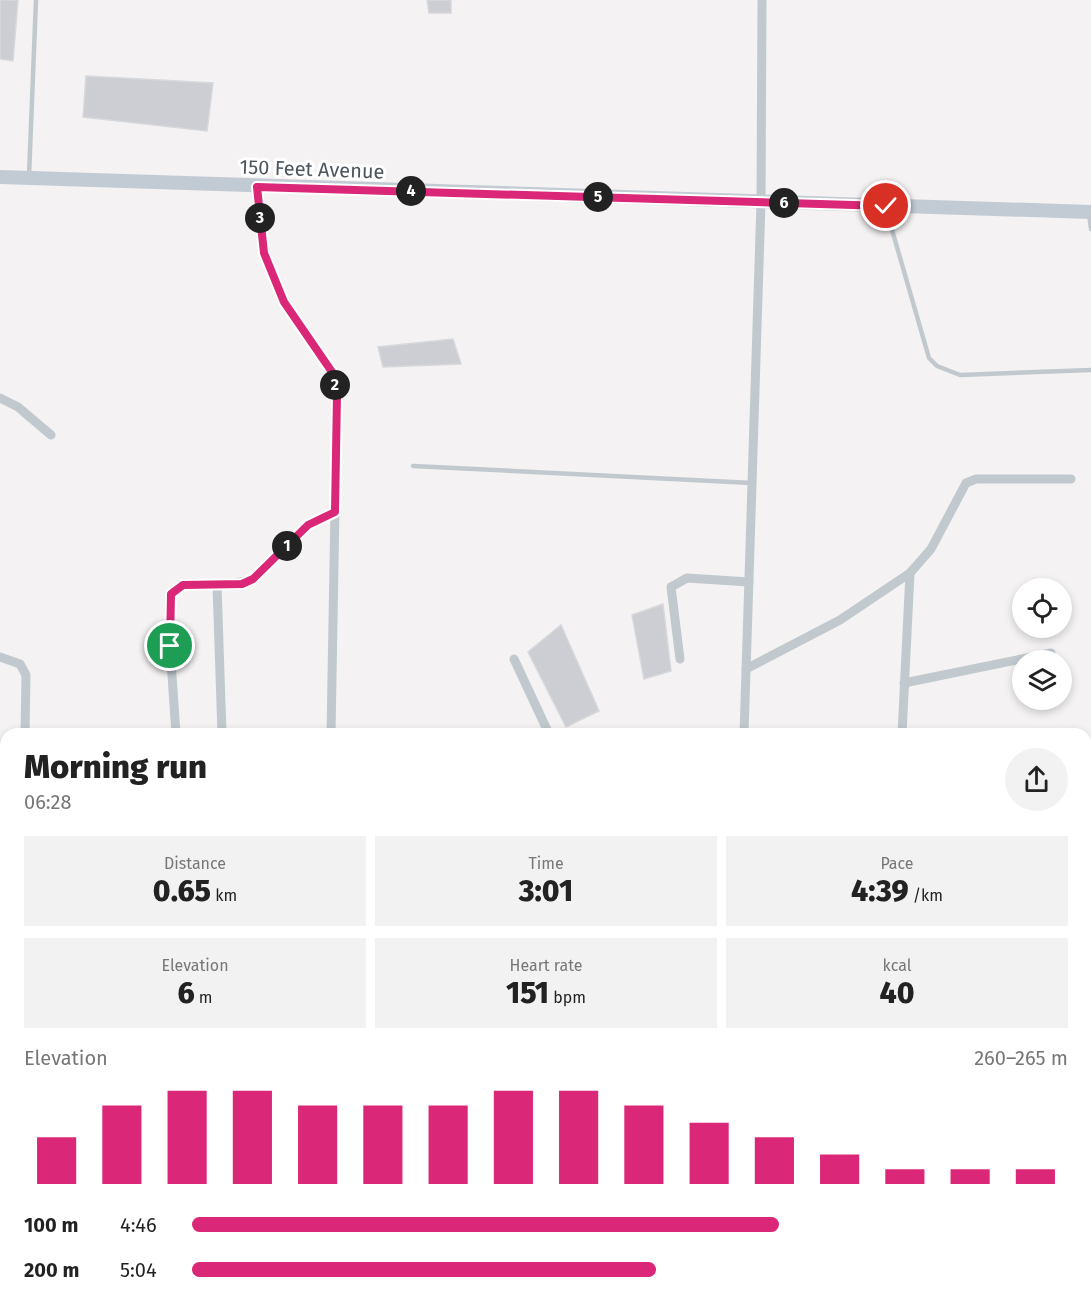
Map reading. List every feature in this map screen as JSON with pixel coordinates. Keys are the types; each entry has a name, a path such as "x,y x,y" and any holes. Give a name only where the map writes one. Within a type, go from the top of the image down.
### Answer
{"street":[{"path":"744,728 761,202 762,0"},
{"name":"150 Feet Avenue","path":"0,177 1090,212"},
{"path":"257,187 264,253 280,292 332,372 337,395 331,728"},
{"path":"0,398 18,407 51,435"},
{"path":"746,669 840,620 910,573 931,549 966,483 976,479 1071,479"},
{"path":"176,728 170,646 171,594 183,585 242,584 253,579 308,525 335,512"},
{"path":"902,728 910,573"},
{"path":"680,659 671,587 687,578 749,582"},
{"path":"217,585 222,728"},
{"path":"0,657 20,664 26,675 25,728"},
{"path":"514,659 546,728"},
{"path":"904,683 1012,660"}],"lane":[{"path":"29,179 36,0"},
{"path":"886,206 929,358 937,366 960,375 1091,370"},
{"path":"1090,212 1091,229"},
{"path":"413,466 752,483"}],"building":[{"path":"0,0 18,0 13,61 0,59"},
{"path":"427,0 451,0 451,13 429,13"},
{"path":"86,76 213,83 207,131 83,117"},
{"path":"453,339 461,364 383,367 378,347"},
{"path":"663,604 671,671 644,679 632,615"},
{"path":"561,625 599,711 566,727 528,652"}],"route":[{"path":"170,646 170,600 175,589 183,585 242,584 253,579 308,525 335,512 337,395 332,372 284,302 264,253 257,187 886,206"}]}
